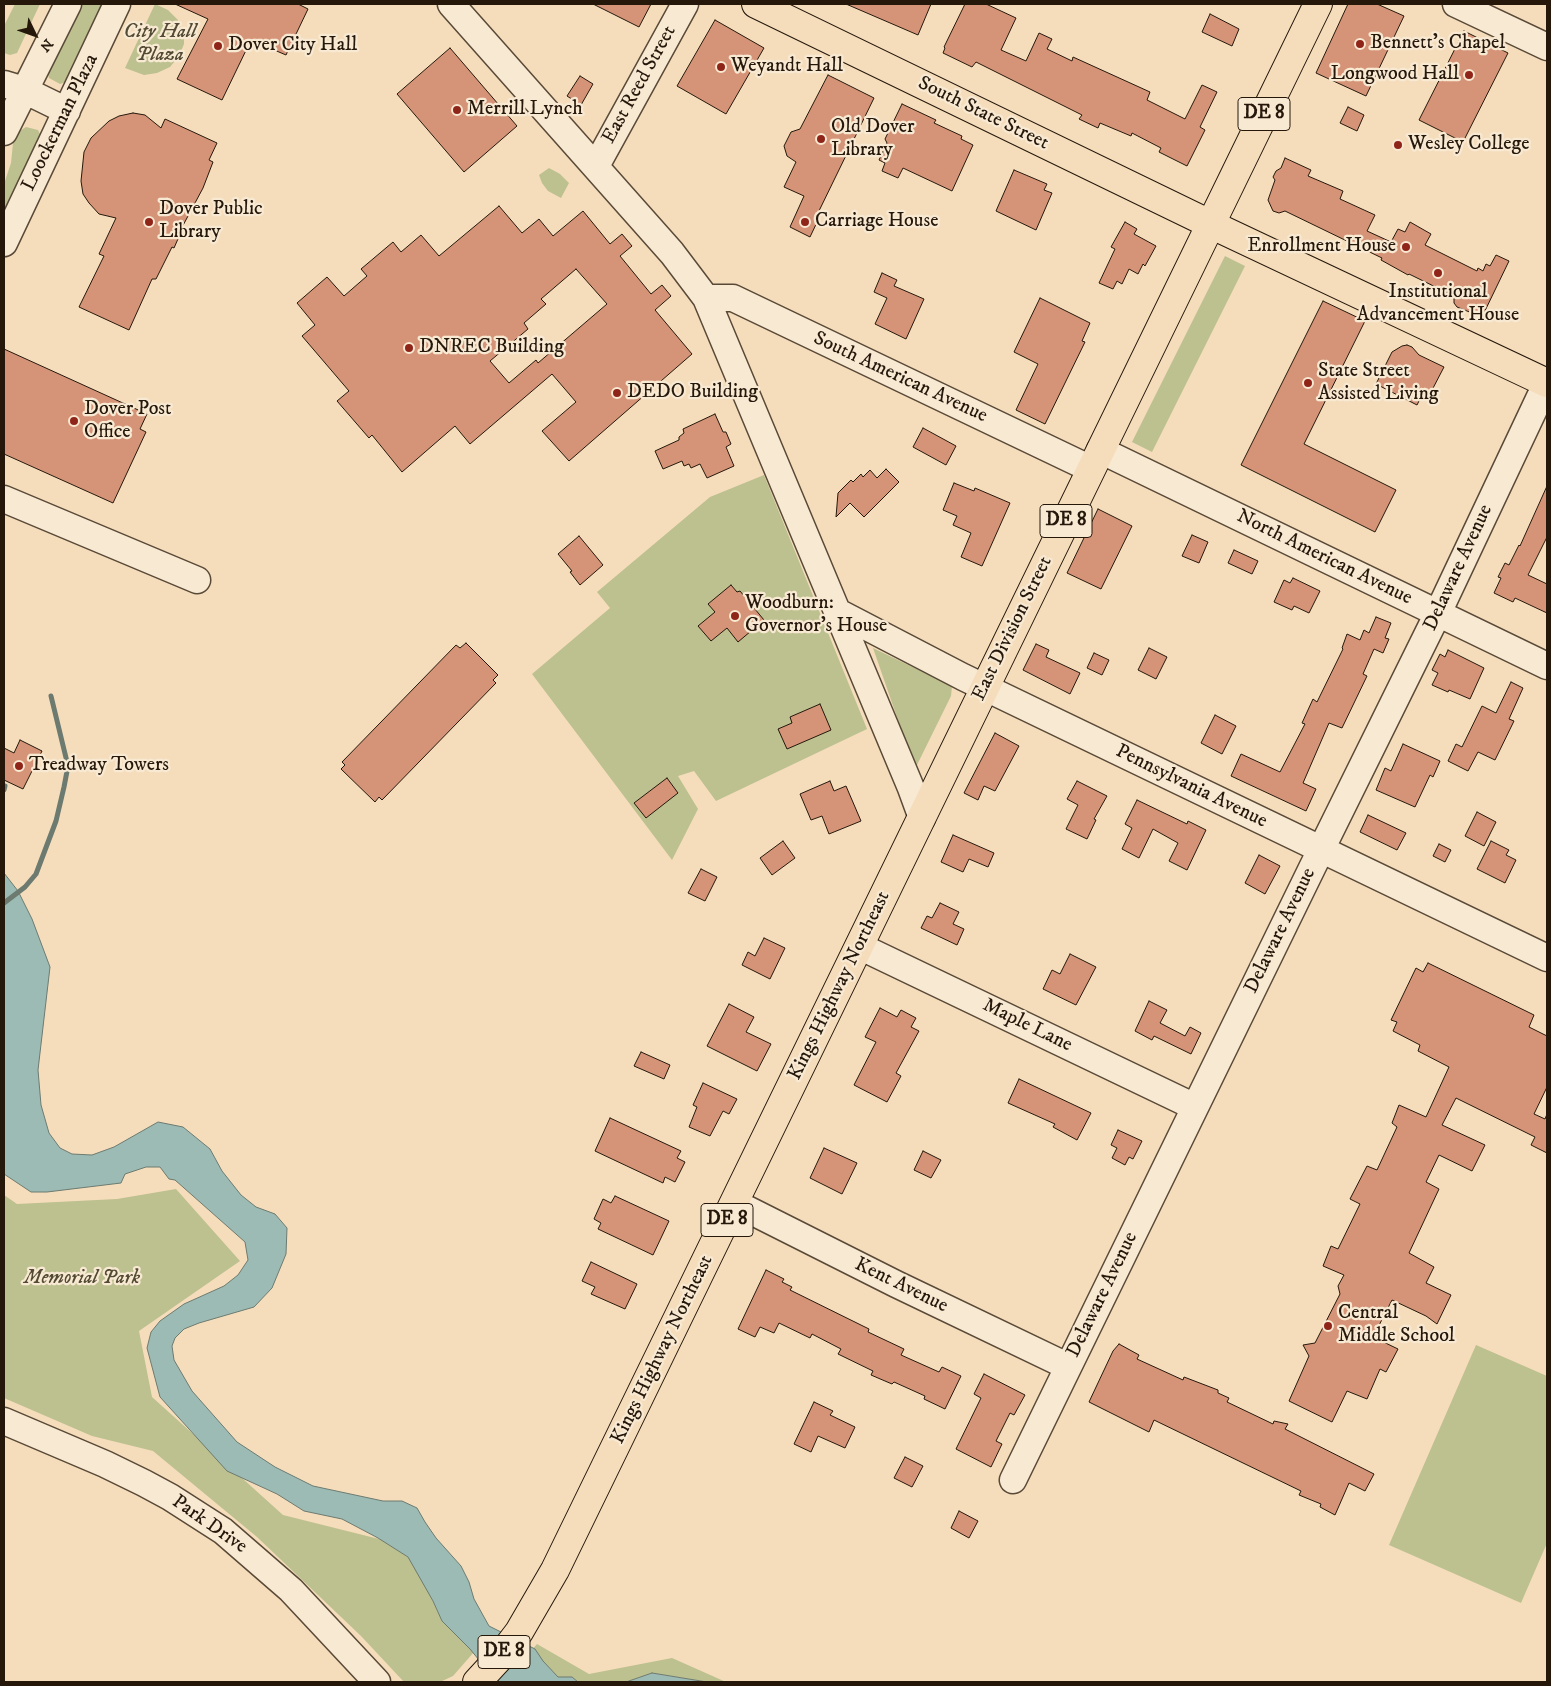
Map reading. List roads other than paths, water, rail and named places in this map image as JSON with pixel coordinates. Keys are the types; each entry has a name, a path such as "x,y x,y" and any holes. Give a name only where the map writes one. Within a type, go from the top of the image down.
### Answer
{"main road":[{"name":"South State Street","path":"756,4 1210,224 1547,383"},
{"name":"DE 8","path":"1210,224 1318,4"},
{"name":"East Division Street","path":"922,818 1210,224"},
{"name":"Kings Highway Northeast","path":"478,1682 505,1652 527,1620 555,1570 922,818"}],"street":[{"path":"4,132 14,87 68,4"},
{"name":"Loockerman Plaza","path":"4,243 117,4"},
{"path":"451,4 672,253 706,298 922,818"},
{"name":"East Reed Street","path":"596,166 685,4"},
{"path":"1456,4 1547,47"},
{"path":"14,87 67,111"},
{"name":"South American Avenue","path":"706,298 733,298 1096,459"},
{"name":"Delaware Avenue","path":"1013,1480 1067,1366 1438,613 1547,383"},
{"name":"North American Avenue","path":"1096,459 1438,613 1547,666"},
{"path":"4,499 197,580"},
{"name":"Pennsylvania Avenue","path":"838,612 984,687 1547,958"},
{"name":"Maple Lane","path":"859,946 1195,1107"},
{"name":"Kent Avenue","path":"735,1203 896,1284 1067,1366"},
{"name":"Park Drive","path":"4,1420 144,1483 186,1506 223,1531 291,1590 377,1682"}],"water":[{"path":"4,873 18,891 32,919 50,967 38,1070 41,1105 49,1133 60,1148 72,1154 92,1155 114,1147 158,1122 183,1127 210,1149 222,1171 241,1195 256,1207 275,1214 287,1228 286,1254 272,1288 254,1307 199,1323 184,1329 175,1338 172,1346 174,1360 192,1391 237,1442 275,1467 313,1486 383,1501 402,1501 417,1508 436,1538 461,1566 469,1582 474,1599 489,1626 535,1649 558,1677 572,1677 578,1682 497,1682 470,1649 442,1621 408,1557 342,1519 304,1511 277,1494 227,1471 160,1397 147,1348 151,1332 160,1321 184,1304 224,1286 238,1275 248,1260 245,1242 175,1180 169,1179 160,1167 146,1167 125,1174 121,1183 47,1192 31,1192 4,1174"},
{"path":"652,1673 707,1682 626,1682"}],"waterway":[{"path":"4,903 25,887 36,874 56,821 64,787 68,766 51,696"},
{"path":"4,790 5,786"}],"place":[{"name":"Bennett's Chapel","path":"1360,44"},
{"name":"Dover City Hall","path":"218,46"},
{"name":"Weyandt Hall","path":"721,67"},
{"name":"Longwood Hall","path":"1469,75"},
{"name":"Merrill Lynch","path":"457,110"},
{"name":"Old Dover Library","path":"821,139"},
{"name":"Wesley College","path":"1398,145"},
{"name":"Dover Public Library","path":"149,222"},
{"name":"Carriage House","path":"805,222"},
{"name":"Enrollment House","path":"1406,247"},
{"name":"Institutional Advancement House","path":"1438,273"},
{"name":"DNREC Building","path":"409,348"},
{"name":"State Street Assisted Living","path":"1308,383"},
{"name":"DEDO Building","path":"617,393"},
{"name":"Dover Post Office","path":"74,421"},
{"name":"Woodburn: Governor's House","path":"735,616"},
{"name":"Treadway Towers","path":"19,766"},
{"name":"Central Middle School","path":"1328,1326"}],"park label":[{"name":"City Hall Plaza","path":"160,44"},
{"name":"Memorial Park","path":"82,1279"}]}
